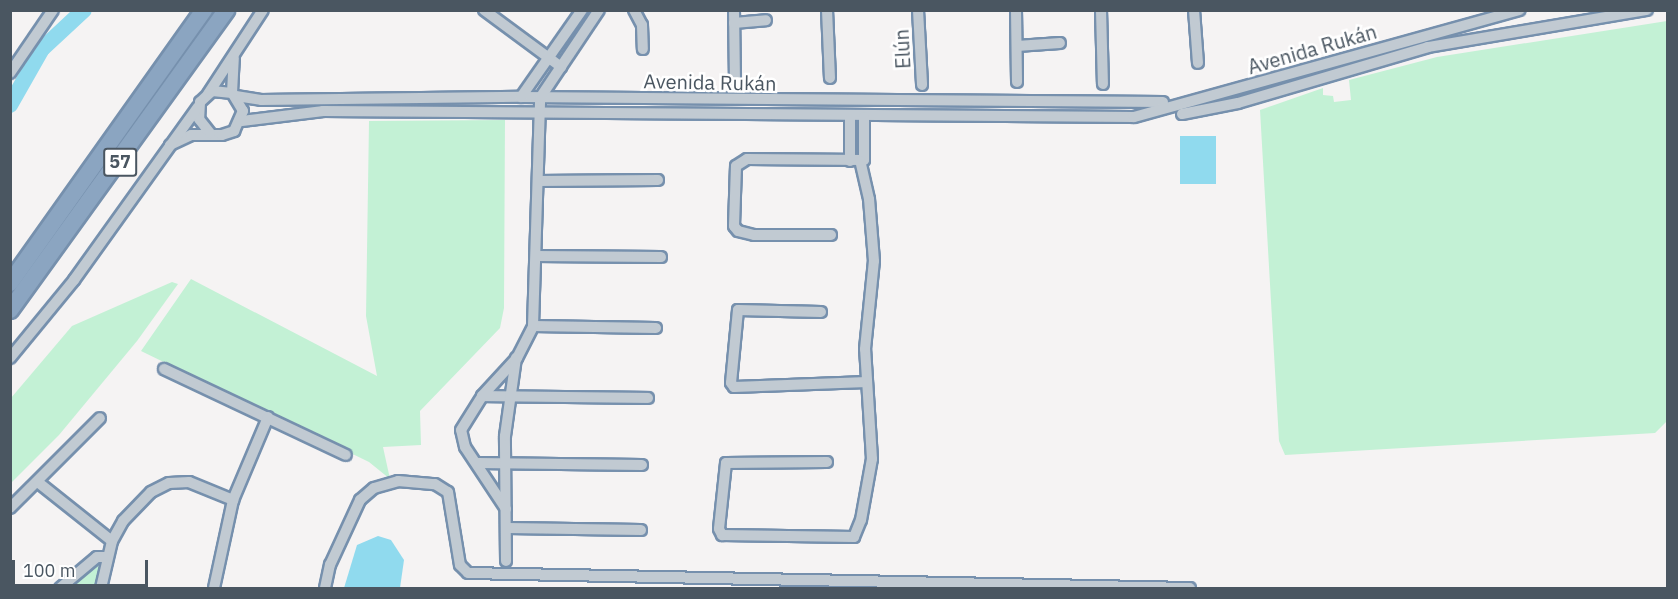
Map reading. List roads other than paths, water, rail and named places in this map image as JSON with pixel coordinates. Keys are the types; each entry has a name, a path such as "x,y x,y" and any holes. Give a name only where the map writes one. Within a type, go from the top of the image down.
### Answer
{"highway":[{"name":"57","path":"10,283 204,10"},
{"name":"57","path":"10,310 226,10"}],"street":[{"path":"10,73 53,10"},
{"path":"10,358 74,280 167,147 198,107 263,10"},
{"path":"484,10 561,67"},
{"path":"521,98 582,10"},
{"path":"506,561 508,528 505,463 508,396 517,358 533,326 540,98 599,10"},
{"path":"634,10 642,25 643,49"},
{"path":"734,10 735,80"},
{"path":"826,10 830,78"},
{"name":"Elún","path":"918,10 922,85"},
{"path":"1016,10 1017,82"},
{"path":"1101,10 1103,84"},
{"path":"1194,10 1198,63"},
{"name":"Avenida Rukán","path":"242,121 322,111 539,115 1104,119 1134,117 1184,101 1519,10"},
{"path":"1182,114 1238,103 1428,47 1647,10"},
{"path":"734,23 766,20"},
{"path":"1017,46 1060,43"},
{"path":"234,95 236,49"},
{"path":"167,147 184,137 210,133 228,134 242,121 242,105 234,95 217,90 207,94"},
{"name":"Avenida Rukán","path":"234,95 261,100 540,98 1118,105 1184,101"},
{"path":"395,99 395,111"},
{"path":"734,100 734,116"},
{"path":"927,102 927,117"},
{"path":"198,107 199,119 210,133"},
{"path":"827,462 726,463 719,529 722,536 854,537 866,497 872,459 866,330 874,261 869,200 850,117"},
{"path":"858,160 864,117"},
{"path":"831,235 753,235 738,231 734,226 736,166 747,159 858,160"},
{"path":"538,181 658,180"},
{"path":"536,256 661,256"},
{"path":"821,312 738,310 731,383 734,387 867,382"},
{"path":"533,326 656,328"},
{"path":"506,509 465,447 461,430 482,396 517,358"},
{"path":"164,369 346,455"},
{"path":"482,396 648,398"},
{"path":"214,588 233,500 268,417"},
{"path":"10,508 39,483 100,418"},
{"path":"478,464 642,465"},
{"path":"325,588 330,565 360,500 374,488 398,481 435,484 448,492 460,565 468,573 1190,588"},
{"path":"101,588 112,541 123,520 151,492 169,483 189,482 233,500"},
{"path":"39,483 112,541"},
{"path":"508,528 641,530"},
{"path":"60,588 98,556 107,557"}],"water":[{"path":"1180,136 1216,136 1216,184 1180,184"},
{"path":"378,536 391,540 404,560 400,588 344,588 357,545"}],"waterway":[{"path":"10,105 42,49 84,10"}]}
